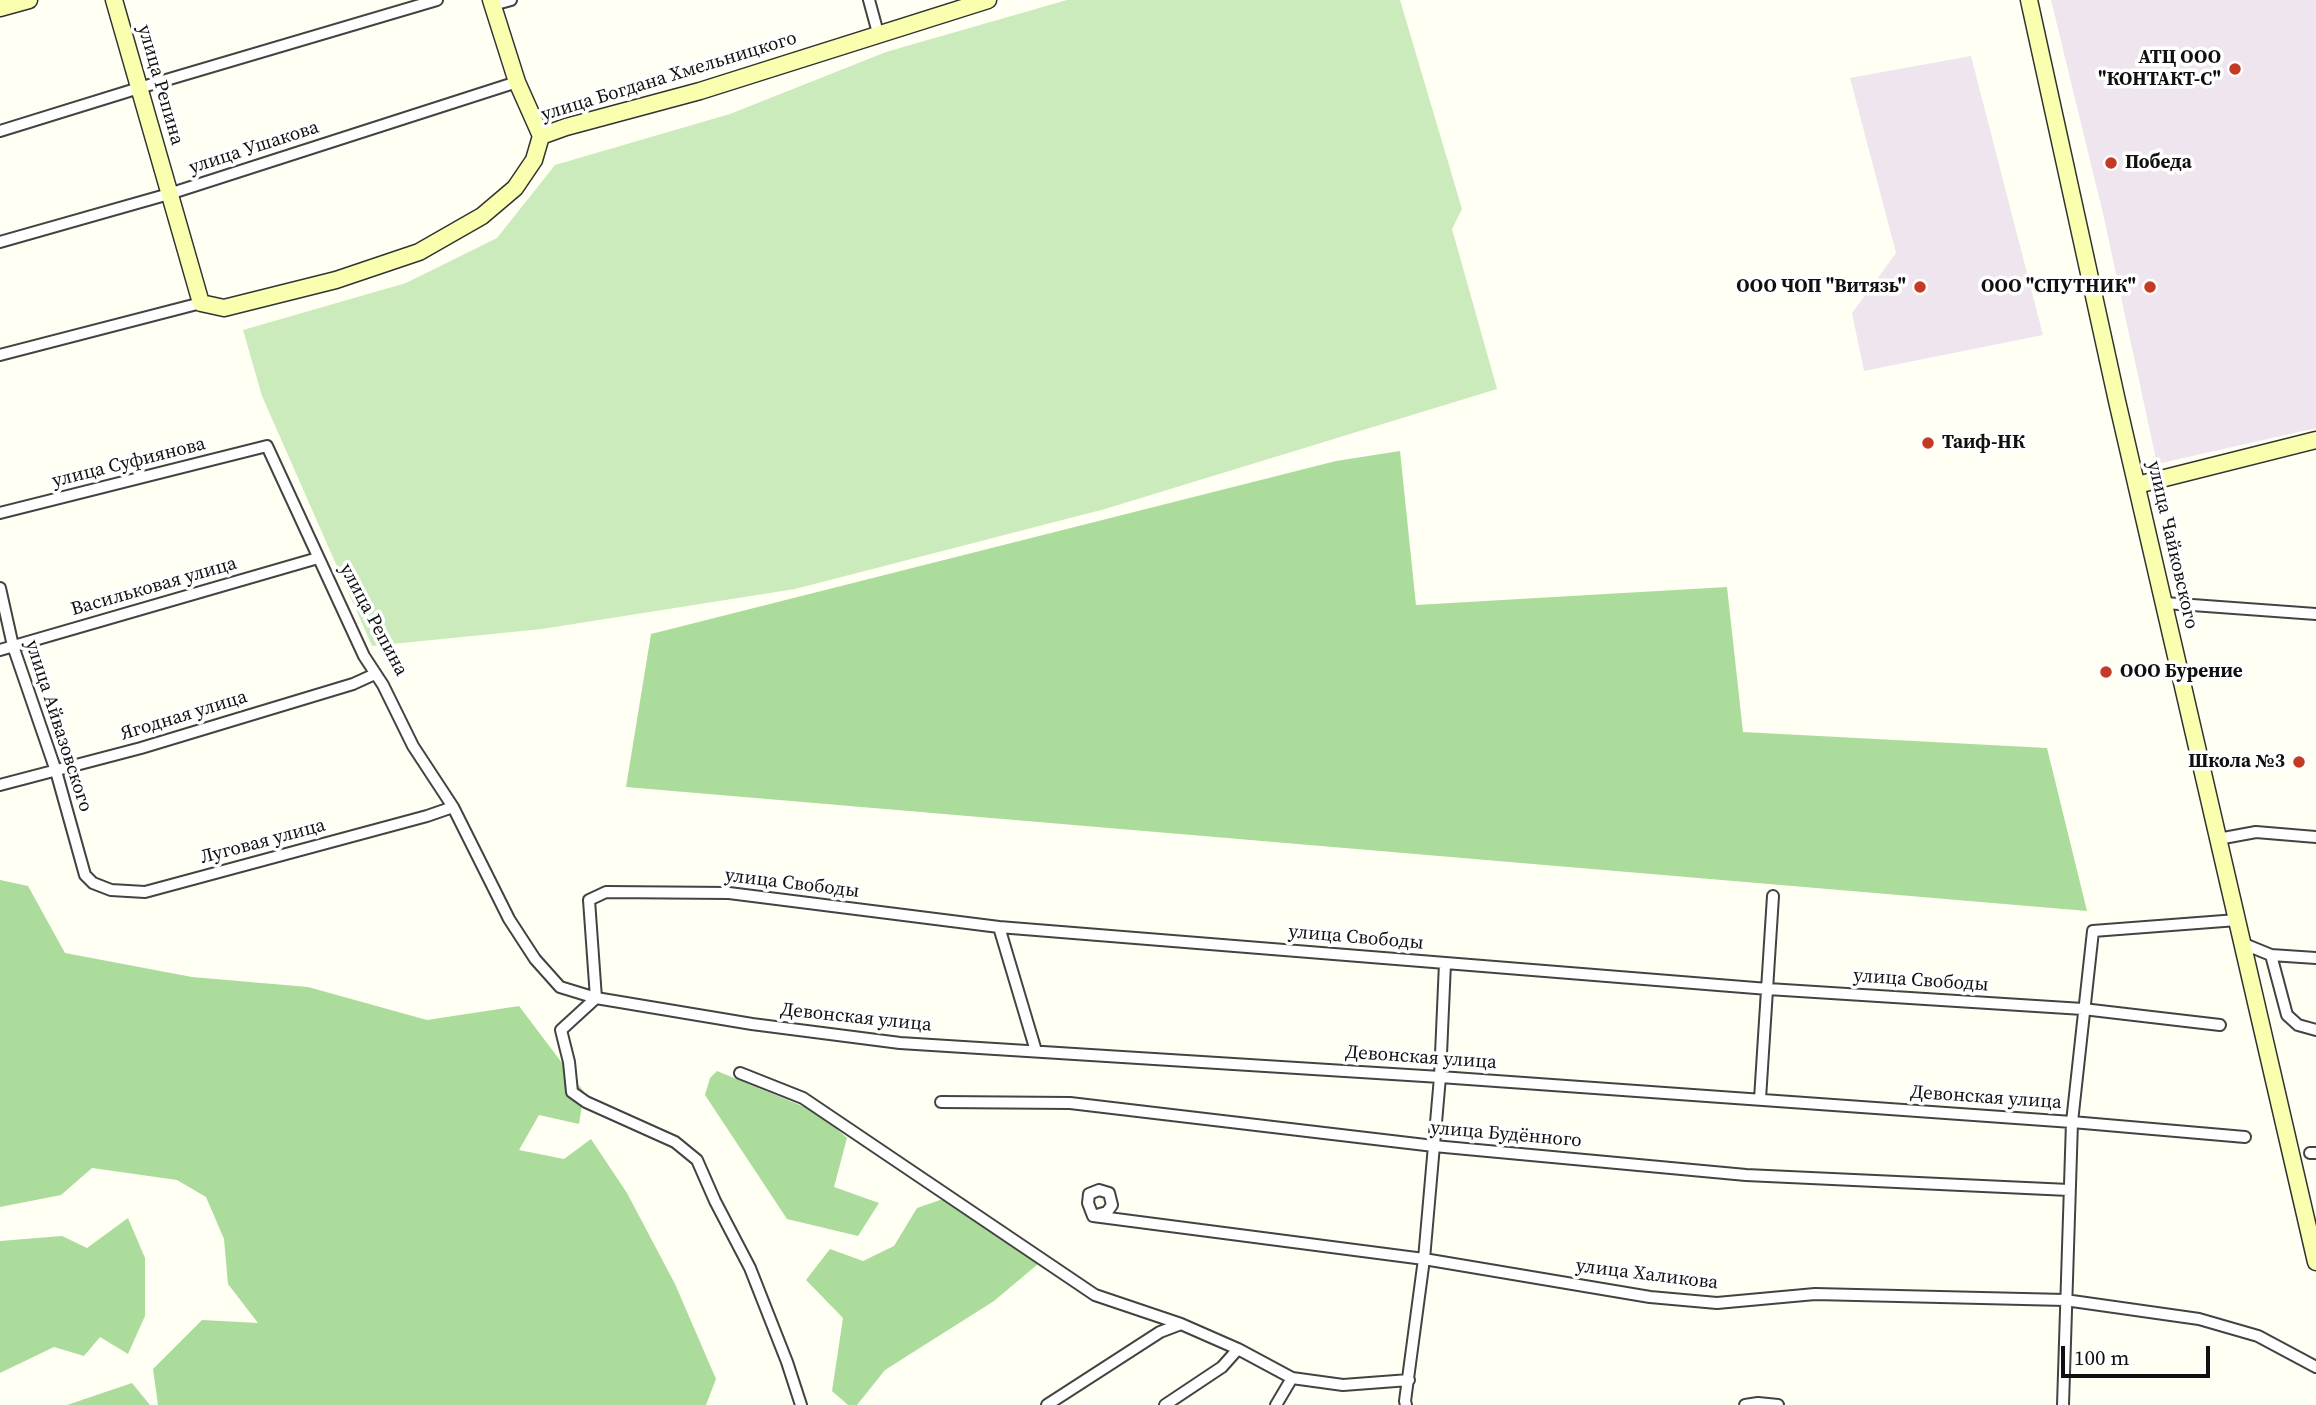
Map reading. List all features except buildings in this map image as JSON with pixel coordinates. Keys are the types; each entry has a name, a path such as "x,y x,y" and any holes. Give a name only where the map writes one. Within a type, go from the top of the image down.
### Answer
{"main road":[{"path":"0,8 29,0"},
{"name":"улица Репина","path":"114,0 201,303"},
{"name":"улица Богдана Хмельницкого","path":"201,303 224,308 336,280 419,252 482,216 515,188 534,160 541,136 700,91 988,0"},
{"name":"улица Чайковского","path":"2029,0 2137,485 2316,1262"},
{"path":"492,3 517,82 541,136"},
{"path":"2137,485 2316,440"}],"street":[{"path":"0,131 437,0"},
{"path":"492,3 511,0"},
{"path":"869,0 878,33"},
{"name":"улица Ушакова","path":"0,242 169,194 517,82"},
{"name":"улица Богдана Хмельницкого","path":"0,355 201,303"},
{"name":"улица Суфиянова","path":"0,513 267,446"},
{"name":"улица Репина","path":"267,446 364,656 383,685 413,746 453,807 509,919 535,959 560,987 596,998"},
{"name":"Васильковая улица","path":"0,650 318,558"},
{"name":"улица Айвазовского","path":"0,588 13,646 56,771 85,875"},
{"path":"2165,603 2316,614"},
{"name":"Ягодная улица","path":"0,785 142,748 352,684 375,674"},
{"name":"Луговая улица","path":"85,875 93,883 111,890 145,892 453,807"},
{"path":"2218,839 2256,832 2316,837"},
{"name":"улица Свободы","path":"596,998 589,900 606,892 729,893 999,927 1768,989 2083,1009 2220,1025"},
{"path":"1760,1099 1773,895"},
{"path":"2063,1405 2071,1122 2093,931 2237,920"},
{"path":"999,927 1037,1051"},
{"path":"2244,944 2271,955 2316,958"},
{"path":"2271,955 2287,1014 2298,1025 2316,1030"},
{"path":"1406,1405 1424,1259 1434,1146 1445,963"},
{"path":"596,998 561,1030 569,1062 572,1092 586,1102 675,1142 697,1160 750,1268 801,1405"},
{"name":"Девонская улица","path":"596,998 752,1024 900,1043 1760,1099 2245,1137"},
{"path":"740,1073 803,1098 1094,1295 1181,1324 1238,1349 1292,1378 1343,1385 1409,1380"},
{"name":"улица Будённого","path":"941,1101 1070,1103 1434,1146 1746,1175 2069,1190"},
{"name":"улица Халикова","path":"1093,1216 1424,1259 1650,1297 1717,1303 1815,1294 2065,1300 2199,1319 2258,1336 2316,1367"},
{"path":"1047,1405 1160,1332 1181,1324"},
{"path":"1166,1405 1222,1367 1238,1349"},
{"path":"1276,1405 1292,1378"},
{"path":"1745,1405 1778,1405"}],"shaded area":[{"path":"2051,0 2316,0 2316,428 2157,464 2104,218"},
{"name":"ООО ЧОП \"Витязь\"","path":"1971,56 2043,335 1864,371 1852,313 1896,253 1850,78"}],"green space":[{"path":"1067,0 1400,0 1462,209 1452,229 1497,389 1105,509 795,589 542,629 372,646 262,396 243,330 406,283 497,238 555,165 730,114 886,52"},
{"path":"1400,451 1416,605 1727,587 1743,732 2047,748 2087,911 626,787 651,634 1336,461"},
{"path":"0,880 28,886 65,953 192,977 308,987 427,1020 519,1006 584,1092 579,1124 539,1115 519,1150 564,1159 591,1139 627,1193 675,1284 716,1379 706,1405 158,1405 153,1369 202,1320 258,1323 228,1284 224,1239 206,1197 177,1180 92,1168 61,1195 0,1207"},
{"path":"717,1071 817,1112 847,1138 834,1187 879,1203 858,1236 787,1219 705,1095 710,1078"},
{"path":"943,1199 1038,1264 994,1301 885,1370 857,1405 848,1405 832,1391 843,1318 806,1280 830,1249 863,1261 894,1246 917,1208"},
{"path":"128,1218 145,1258 145,1316 128,1354 100,1337 84,1356 54,1347 0,1373 0,1241 62,1236 87,1248"},
{"path":"132,1383 150,1405 67,1405"}],"place":[{"name":"АТЦ ООО \"КОНТАКТ-С\"","path":"2235,69"},
{"name":"Победа","path":"2111,163"},
{"name":"ООО ЧОП \"Витязь\"","path":"1920,287"},
{"name":"ООО \"СПУТНИК\"","path":"2150,287"},
{"name":"Таиф-НК","path":"1928,443"},
{"name":"ООО Бурение","path":"2106,672"},
{"name":"Школа №3","path":"2299,762"}]}
